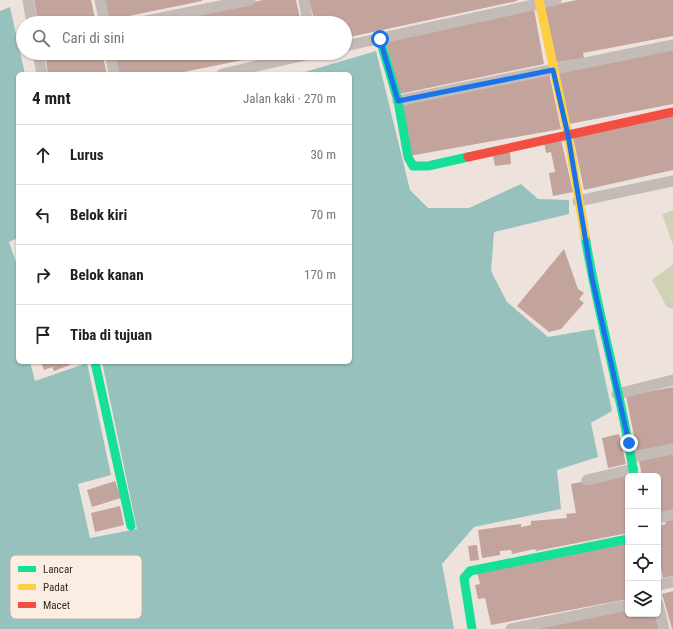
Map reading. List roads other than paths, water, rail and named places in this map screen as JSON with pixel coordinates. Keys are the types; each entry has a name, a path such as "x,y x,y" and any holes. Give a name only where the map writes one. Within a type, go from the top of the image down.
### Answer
{"street":[{"path":"28,0 31,16"},
{"path":"100,0 103,16"},
{"path":"171,16 250,0"},
{"path":"304,0 307,16"},
{"path":"352,45 539,2 556,0"},
{"path":"539,2 568,135 592,278 632,457 634,473"},
{"path":"380,39 398,101 408,157 413,166 428,166 673,112"},
{"path":"398,101 673,45"},
{"path":"39,60 42,72"},
{"path":"111,60 114,72"},
{"path":"231,72 283,60"},
{"path":"578,201 673,181"},
{"path":"95,364 131,526"},
{"path":"617,394 673,380"},
{"path":"632,457 673,449"},
{"path":"586,480 625,474"},
{"path":"661,517 673,515"},
{"path":"472,629 464,578 470,571 625,540"},
{"path":"661,584 673,582"},
{"path":"511,629 625,606"},
{"path":"661,616 664,629"}],"water":[{"path":"10,7 16,34 16,60 22,60 25,72 16,72 16,239 9,242 16,262 16,364 31,364 35,381 87,364 111,475 78,484 90,538 137,529 102,364 352,364 352,72 305,72 345,60 352,60 352,58 376,51 410,190 428,208 469,208 521,184 538,199 569,200 569,214 494,232 491,271 507,302 548,337 594,329 612,411 591,423 598,457 557,470 561,509 474,527 442,564 454,629 0,629 0,11"}]}
